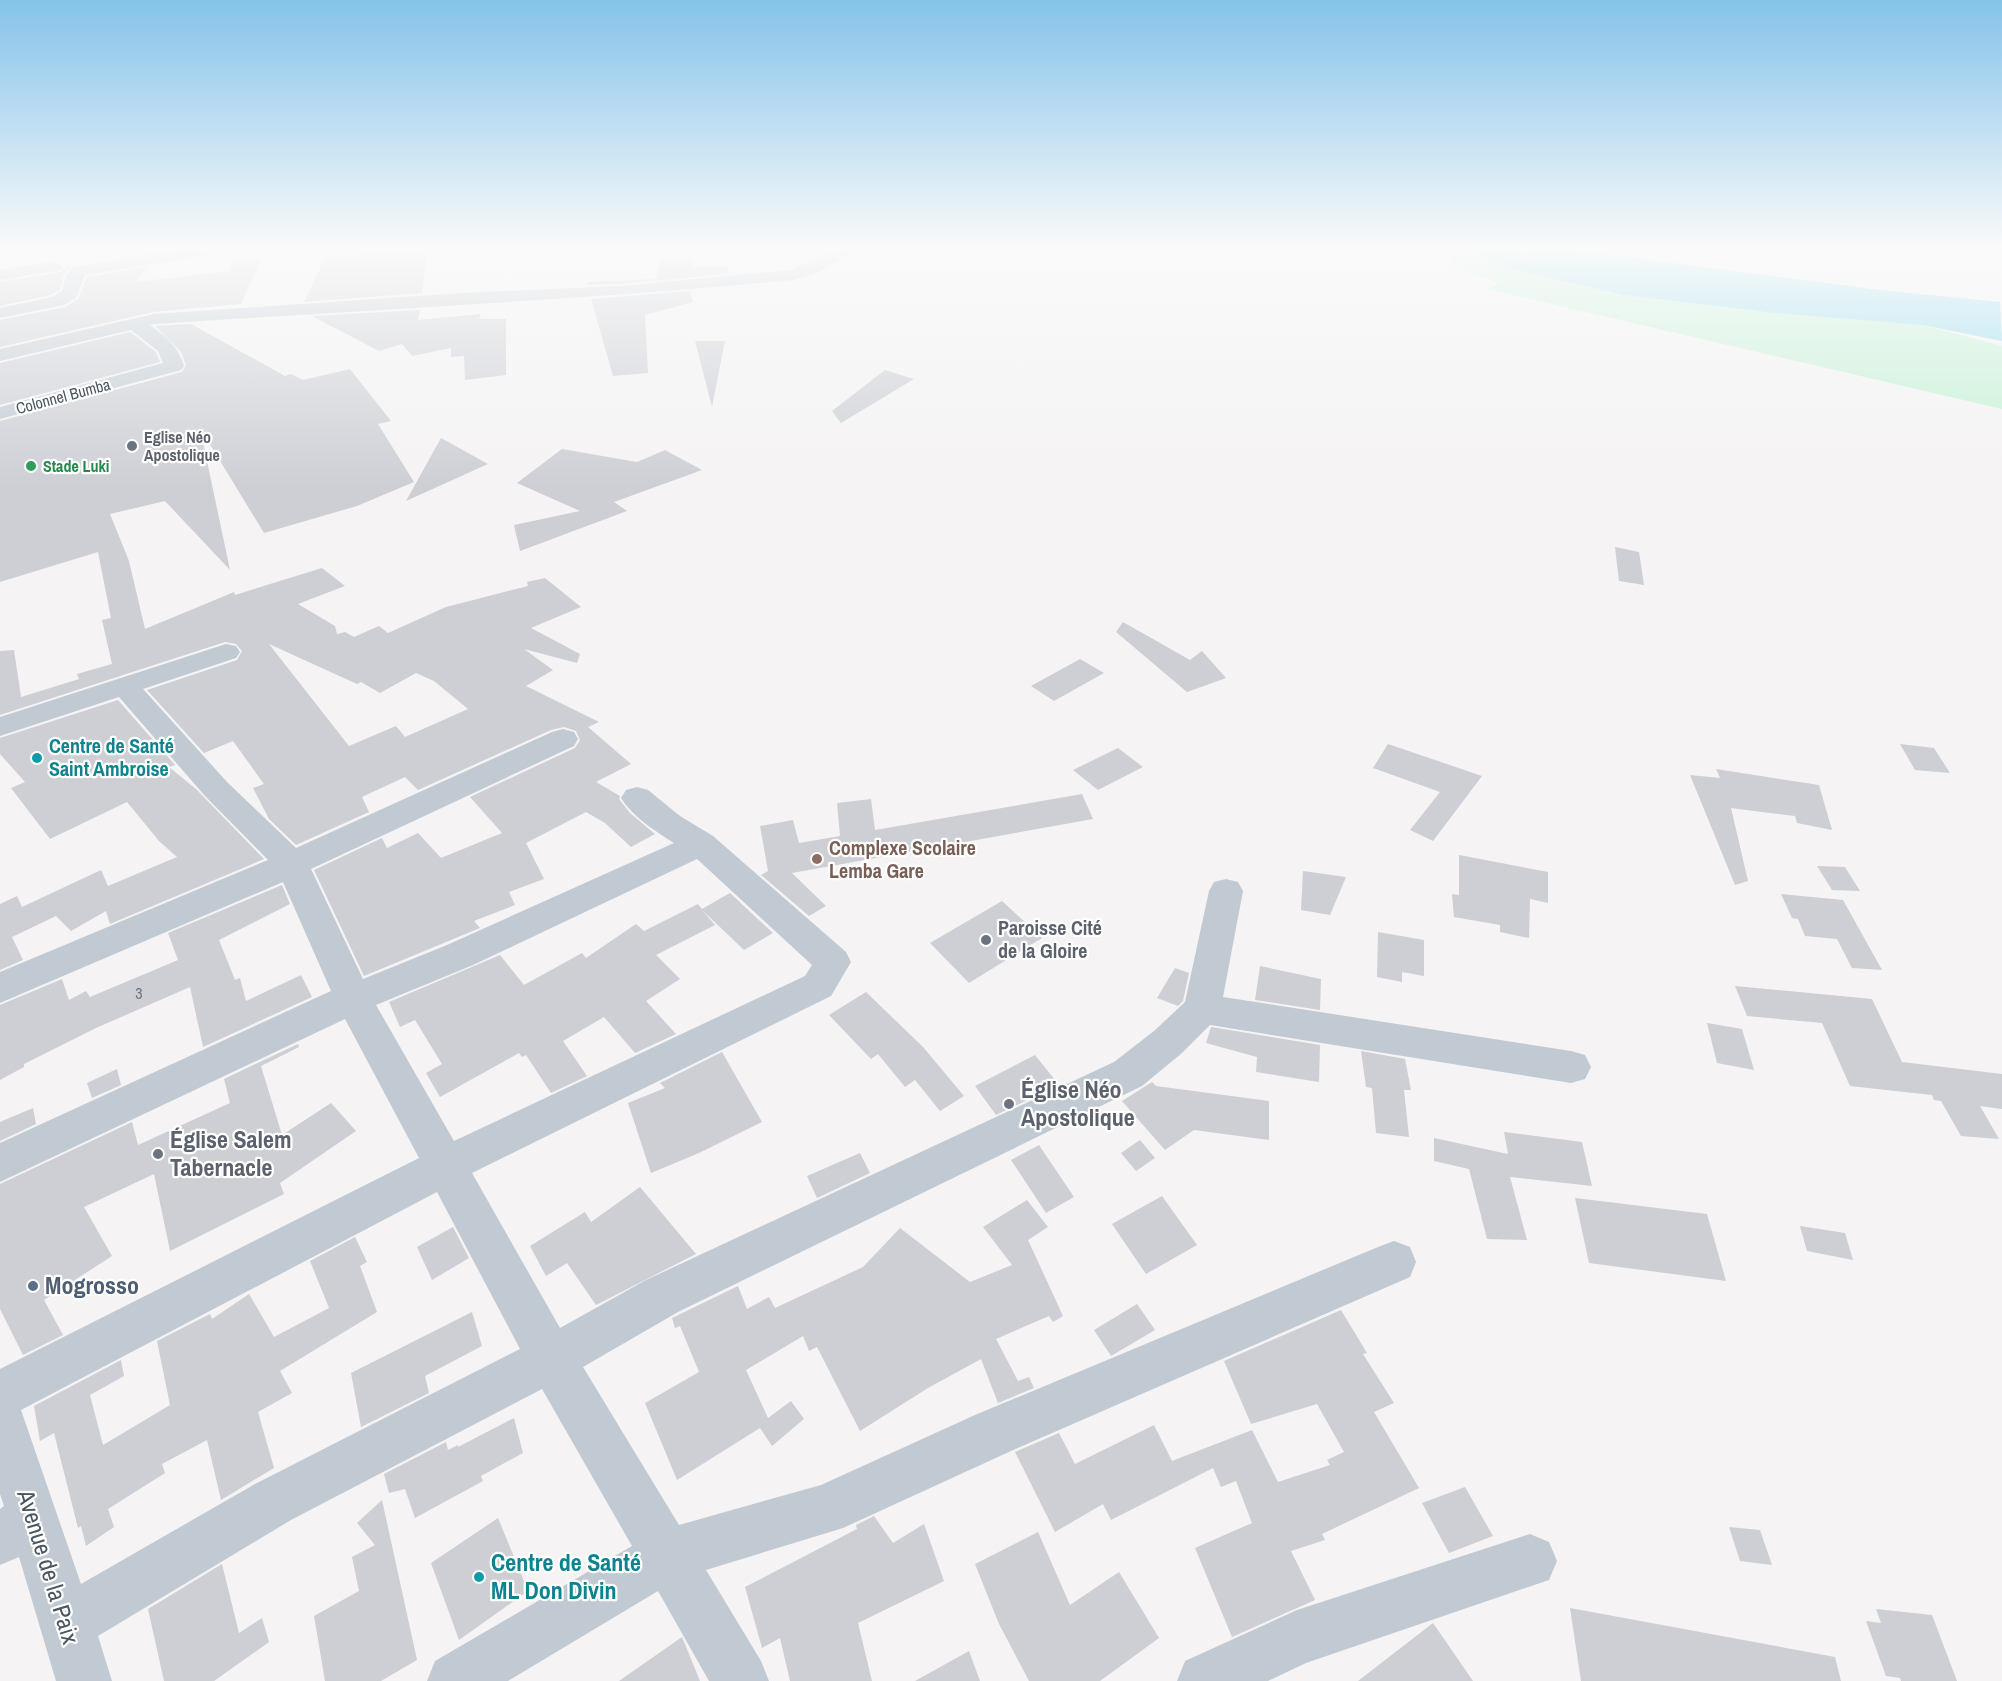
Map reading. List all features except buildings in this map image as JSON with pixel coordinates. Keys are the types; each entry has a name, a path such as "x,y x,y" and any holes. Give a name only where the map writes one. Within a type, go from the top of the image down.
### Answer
{"street":[{"path":"0,355 116,328"},
{"name":"Colonnel Bumba","path":"0,413 174,366 165,347 141,328"},
{"path":"0,727 226,652"},
{"path":"125,686 216,789 292,864 353,998 551,1359 741,1681"},
{"path":"0,988 292,864 446,796 564,739"},
{"path":"0,1395 445,1166 818,986 833,962 701,844 668,824 636,798"},
{"path":"0,1163 353,998 460,955 701,844"},
{"path":"61,1606 87,1613 273,1502 551,1359 662,1296 1128,1074 1168,1042 1202,1009 1226,891"},
{"path":"1202,1009 1571,1068"},
{"path":"455,1681 668,1555 825,1510 993,1433 1395,1262"},
{"name":"Avenue de la Paix","path":"0,1419 17,1528 61,1606 84,1681"},
{"path":"1205,1681 1297,1638 1530,1561"}],"green space":[{"path":"1657,328 1936,328 2002,346 2002,409"}],"water":[{"path":"1940,328 2001,328 2002,341"}],"place":[{"name":"Eglise Néo Apostolique","path":"132,446"},
{"name":"Stade Luki","path":"31,466"},
{"name":"Centre de Santé Saint Ambroise","path":"37,758"},
{"name":"Complexe Scolaire Lemba Gare","path":"817,859"},
{"name":"Paroisse Cité de la Gloire","path":"986,940"},
{"name":"Église Néo Apostolique","path":"1009,1104"},
{"name":"Église Salem Tabernacle","path":"158,1154"},
{"name":"Mogrosso","path":"33,1286"},
{"name":"Centre de Santé ML Don Divin","path":"479,1577"}]}
